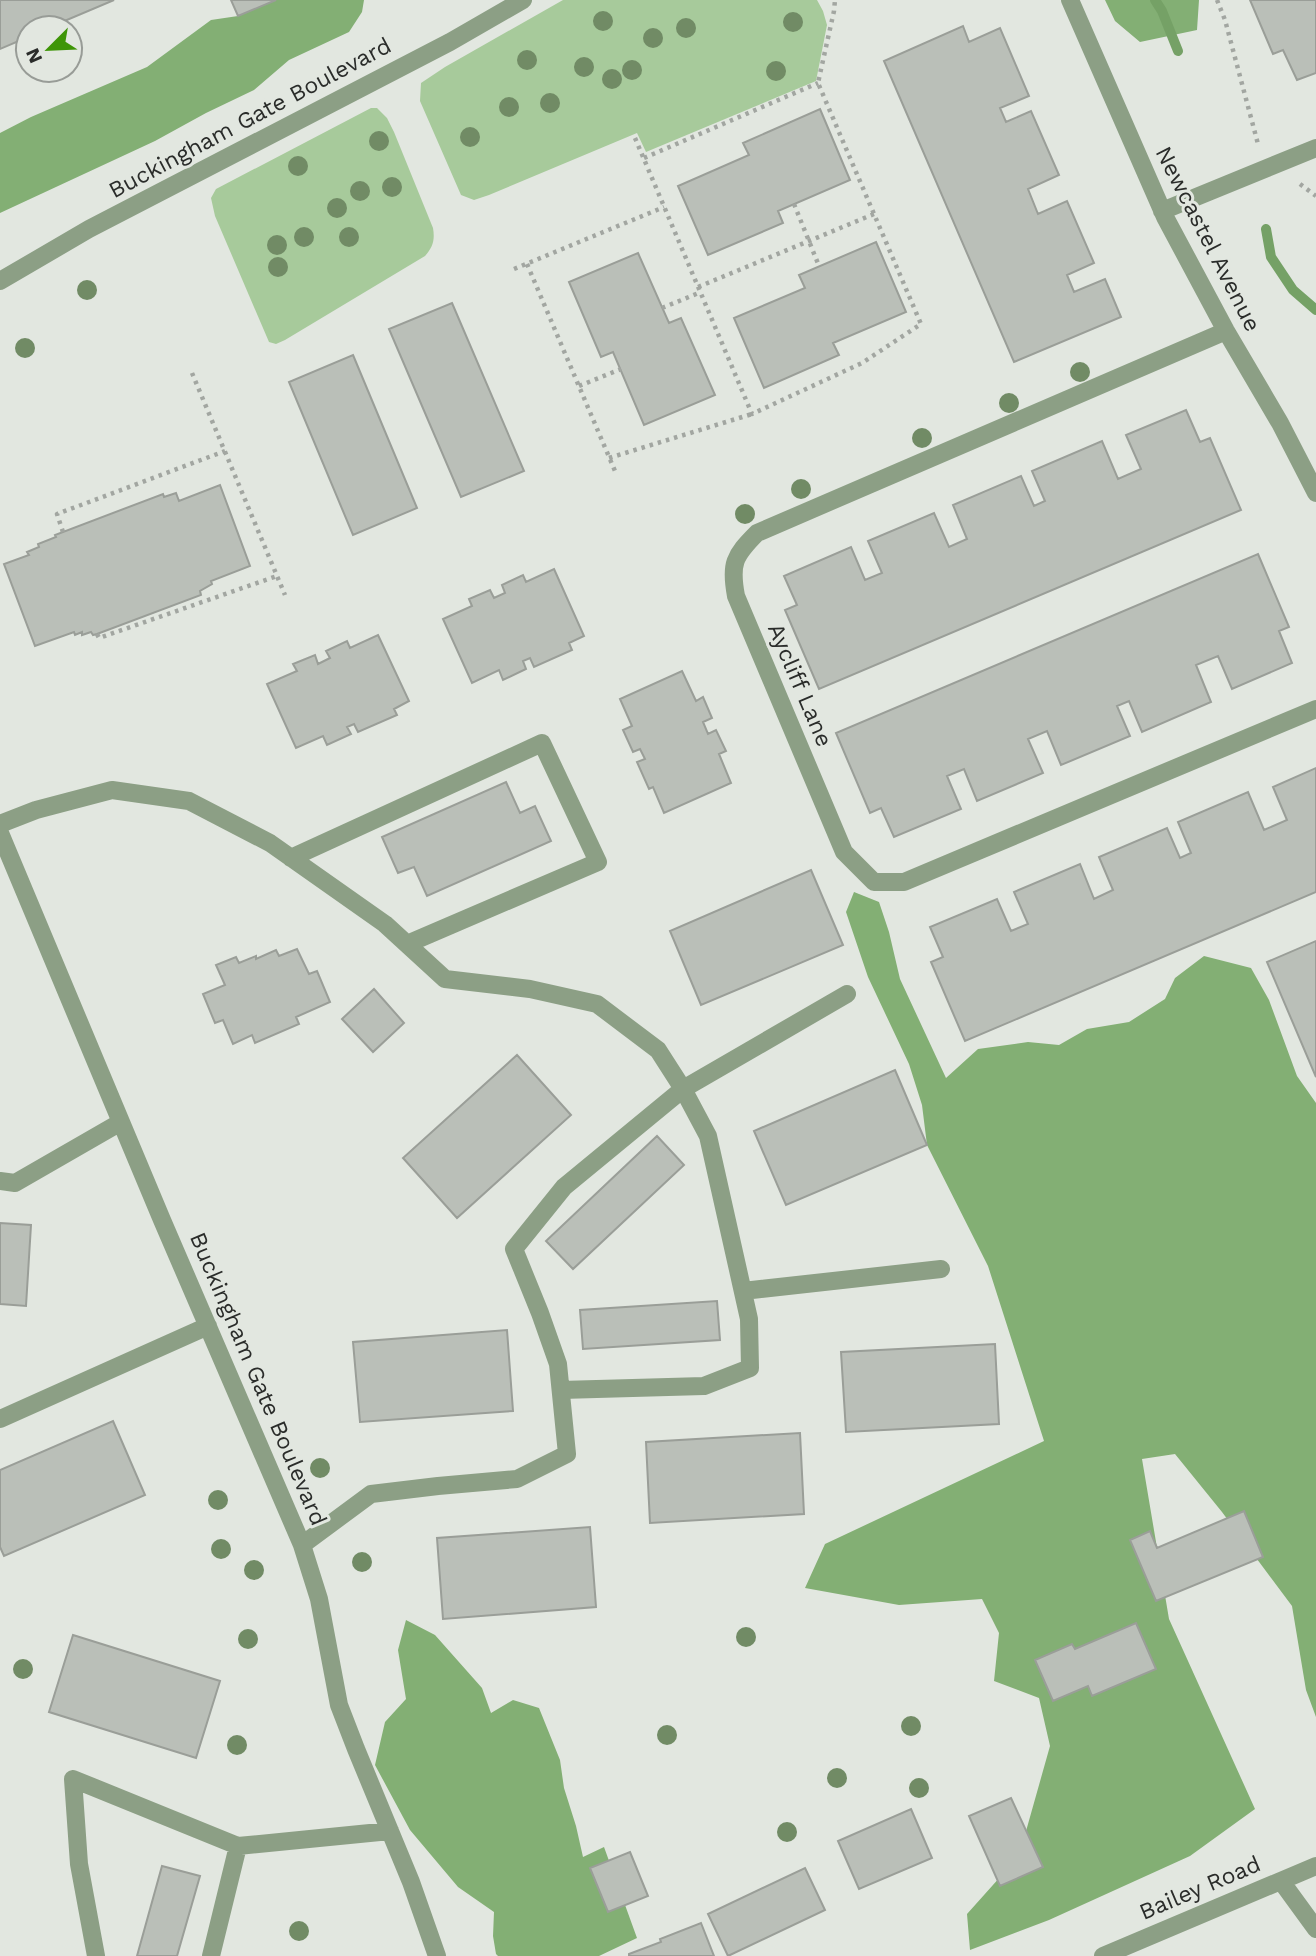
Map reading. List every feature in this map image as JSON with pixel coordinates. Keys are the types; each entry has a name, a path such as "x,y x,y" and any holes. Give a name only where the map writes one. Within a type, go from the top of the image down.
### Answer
{"street":[{"name":"Buckingham Gate Boulevard","path":"0,281 89,229 450,42 523,0"},
{"name":"Newcastel Avenue","path":"1070,0 1162,211 1316,493"},
{"path":"1162,211 1316,148"},
{"name":"Aycliff Lane","path":"1226,331 757,533 739,551 732,576 736,596 844,852 874,882 904,882 1316,709"},
{"path":"291,858 542,743 598,862 407,944"},
{"path":"0,824 36,810 112,790 189,801 270,843 386,923 445,979 530,989 597,1004 658,1050 708,1136 749,1319 750,1368 704,1386 561,1390"},
{"name":"Buckingham Gate Boulevard","path":"0,833 302,1545 319,1599 340,1704 411,1882 437,1956"},
{"path":"302,1545 371,1494 517,1479 567,1454 558,1364 514,1249 564,1187 683,1089 847,994"},
{"path":"0,1181 15,1183 121,1122"},
{"path":"743,1290 941,1269"},
{"path":"0,1419 208,1326"},
{"path":"96,1956 79,1864 73,1779 238,1846 390,1831"},
{"path":"211,1956 238,1846"},
{"name":"Bailey Road","path":"1103,1956 1316,1866"},
{"path":"1281,1881 1316,1929"}],"path":[{"path":"609,458 752,414 862,363 921,324 818,83 835,0"},
{"path":"1217,0 1225,20 1257,144 1289,176 1316,196"},
{"path":"643,158 818,83"},
{"path":"635,138 752,414"},
{"path":"794,204 819,266"},
{"path":"514,269 664,206"},
{"path":"662,308 874,214"},
{"path":"527,264 615,471"},
{"path":"579,386 621,369"},
{"path":"192,373 285,595"},
{"path":"63,532 57,514 225,451"},
{"path":"97,634 99,638 277,576"}],"green space":[{"path":"276,0 364,0 362,12 349,32 289,60 254,90 155,141 0,213 0,133 147,67 211,20 238,16"},
{"path":"563,0 817,0 827,25 816,81 646,152 637,133 489,195 474,200 461,195 420,101 421,83"},
{"path":"1105,0 1199,0 1197,30 1140,42 1115,21"},
{"path":"371,108 377,108 387,118 394,132 433,228 432,246 425,256 285,340 276,344 269,342 215,216 211,198 216,189"},
{"path":"854,892 879,902 900,979 946,1078 978,1049 1028,1042 1059,1045 1087,1029 1129,1022 1165,999 1175,978 1204,956 1251,968 1269,1000 1297,1076 1316,1103 1316,1717 1306,1690 1292,1606 1175,1454 1142,1459 1169,1619 1255,1809 1190,1856 1049,1920 970,1950 967,1914 1019,1856 1050,1746 1039,1698 994,1681 999,1633 982,1599 899,1605 805,1588 825,1544 1044,1441 988,1266 927,1145 922,1105 909,1064 868,977 846,912"},
{"path":"406,1620 435,1635 482,1688 491,1713 513,1700 539,1708 560,1760 564,1788 583,1857 604,1847 637,1938 599,1956 496,1954 493,1936 494,1912 458,1887 410,1830 375,1765 385,1722 406,1699 398,1650"}],"building":[{"path":"0,0 114,0 81,14 14,14 14,43 0,49"},
{"path":"231,0 276,0 238,16"},
{"path":"1250,0 1316,0 1316,73 1297,80 1283,50 1273,54"},
{"path":"963,26 969,42 1000,28 1029,96 1000,108 1006,122 1031,111 1059,175 1028,189 1038,214 1067,201 1094,263 1067,275 1074,292 1105,279 1121,317 1014,362 884,61"},
{"path":"820,109 850,180 778,211 783,223 708,255 678,186 749,155 743,143"},
{"path":"876,242 906,312 833,343 839,355 764,388 734,318 805,288 799,275"},
{"path":"638,253 669,323 681,318 715,395 644,425 613,352 601,357 569,282"},
{"path":"452,303 524,471 461,497 389,329"},
{"path":"353,355 417,508 353,535 289,382"},
{"path":"1186,410 1200,442 1210,438 1241,510 819,689 785,610 797,605 784,576 851,547 865,580 882,573 868,541 934,513 949,547 967,539 953,505 1021,476 1034,506 1045,501 1032,471 1102,441 1118,479 1141,469 1126,435"},
{"path":"220,485 250,566 211,581 212,584 200,591 201,595 97,634 93,635 91,632 82,635 82,632 75,635 74,632 35,646 4,564 29,555 27,552 56,537 55,535 163,494 164,497 176,493 179,501"},
{"path":"1258,554 1289,627 1279,631 1292,663 1232,689 1218,656 1196,665 1211,702 1142,732 1129,701 1117,706 1130,736 1061,765 1047,731 1028,739 1043,773 977,801 964,769 947,776 961,809 894,837 881,808 870,813 836,733"},
{"path":"554,569 584,636 569,643 572,650 534,667 530,658 523,661 526,669 503,680 499,670 472,683 443,619 472,606 469,599 490,590 494,598 505,593 502,585 523,575 526,582"},
{"path":"378,635 409,701 394,709 397,715 358,732 354,724 347,727 351,734 327,745 323,736 296,748 267,684 297,671 293,664 315,655 318,664 330,658 326,651 347,641 350,648"},
{"path":"682,671 696,701 703,697 712,718 703,722 708,734 716,730 726,751 719,754 731,783 664,813 653,787 649,789 637,762 645,759 640,749 633,752 623,730 632,726 620,699"},
{"path":"1316,768 1316,892 965,1041 931,962 943,957 930,927 997,899 1011,931 1028,924 1014,892 1080,864 1094,899 1113,890 1099,857 1167,828 1180,858 1191,853 1178,822 1248,792 1264,830 1287,820 1273,787"},
{"path":"506,782 520,813 535,806 551,841 427,896 414,867 398,873 382,837"},
{"path":"811,870 843,945 701,1005 670,931"},
{"path":"1316,941 1316,1077 1267,962"},
{"path":"297,949 309,974 317,971 330,1002 296,1017 299,1024 255,1043 252,1035 233,1044 223,1020 215,1023 203,994 225,985 216,965 236,957 239,963 276,950 279,956"},
{"path":"374,989 404,1023 373,1052 342,1019"},
{"path":"517,1055 571,1115 457,1218 403,1158"},
{"path":"895,1070 927,1145 786,1205 754,1131"},
{"path":"657,1136 684,1165 573,1269 546,1241"},
{"path":"0,1223 31,1225 26,1306 0,1304"},
{"path":"717,1301 720,1340 583,1349 580,1310"},
{"path":"507,1330 513,1411 360,1422 353,1342"},
{"path":"995,1344 999,1424 846,1432 841,1352"},
{"path":"113,1421 145,1495 4,1556 0,1547 0,1470"},
{"path":"800,1433 804,1514 650,1523 646,1442"},
{"path":"1244,1511 1263,1557 1156,1601 1130,1540 1150,1531 1157,1548"},
{"path":"590,1527 596,1607 443,1619 437,1538"},
{"path":"1136,1623 1156,1669 1092,1696 1088,1686 1053,1701 1035,1660 1072,1644 1075,1649"},
{"path":"73,1635 220,1681 196,1758 49,1712"},
{"path":"1011,1798 1043,1867 1000,1886 969,1816"},
{"path":"911,1809 932,1858 859,1889 838,1841"},
{"path":"630,1852 648,1896 608,1912 590,1868"},
{"path":"162,1866 200,1876 177,1956 137,1956"},
{"path":"805,1868 825,1910 728,1956 708,1914"},
{"path":"701,1923 714,1956 629,1956 661,1942 660,1939"}],"waterway":[{"path":"1155,0 1178,51"},
{"path":"1266,229 1271,257 1293,290 1316,310"}]}
